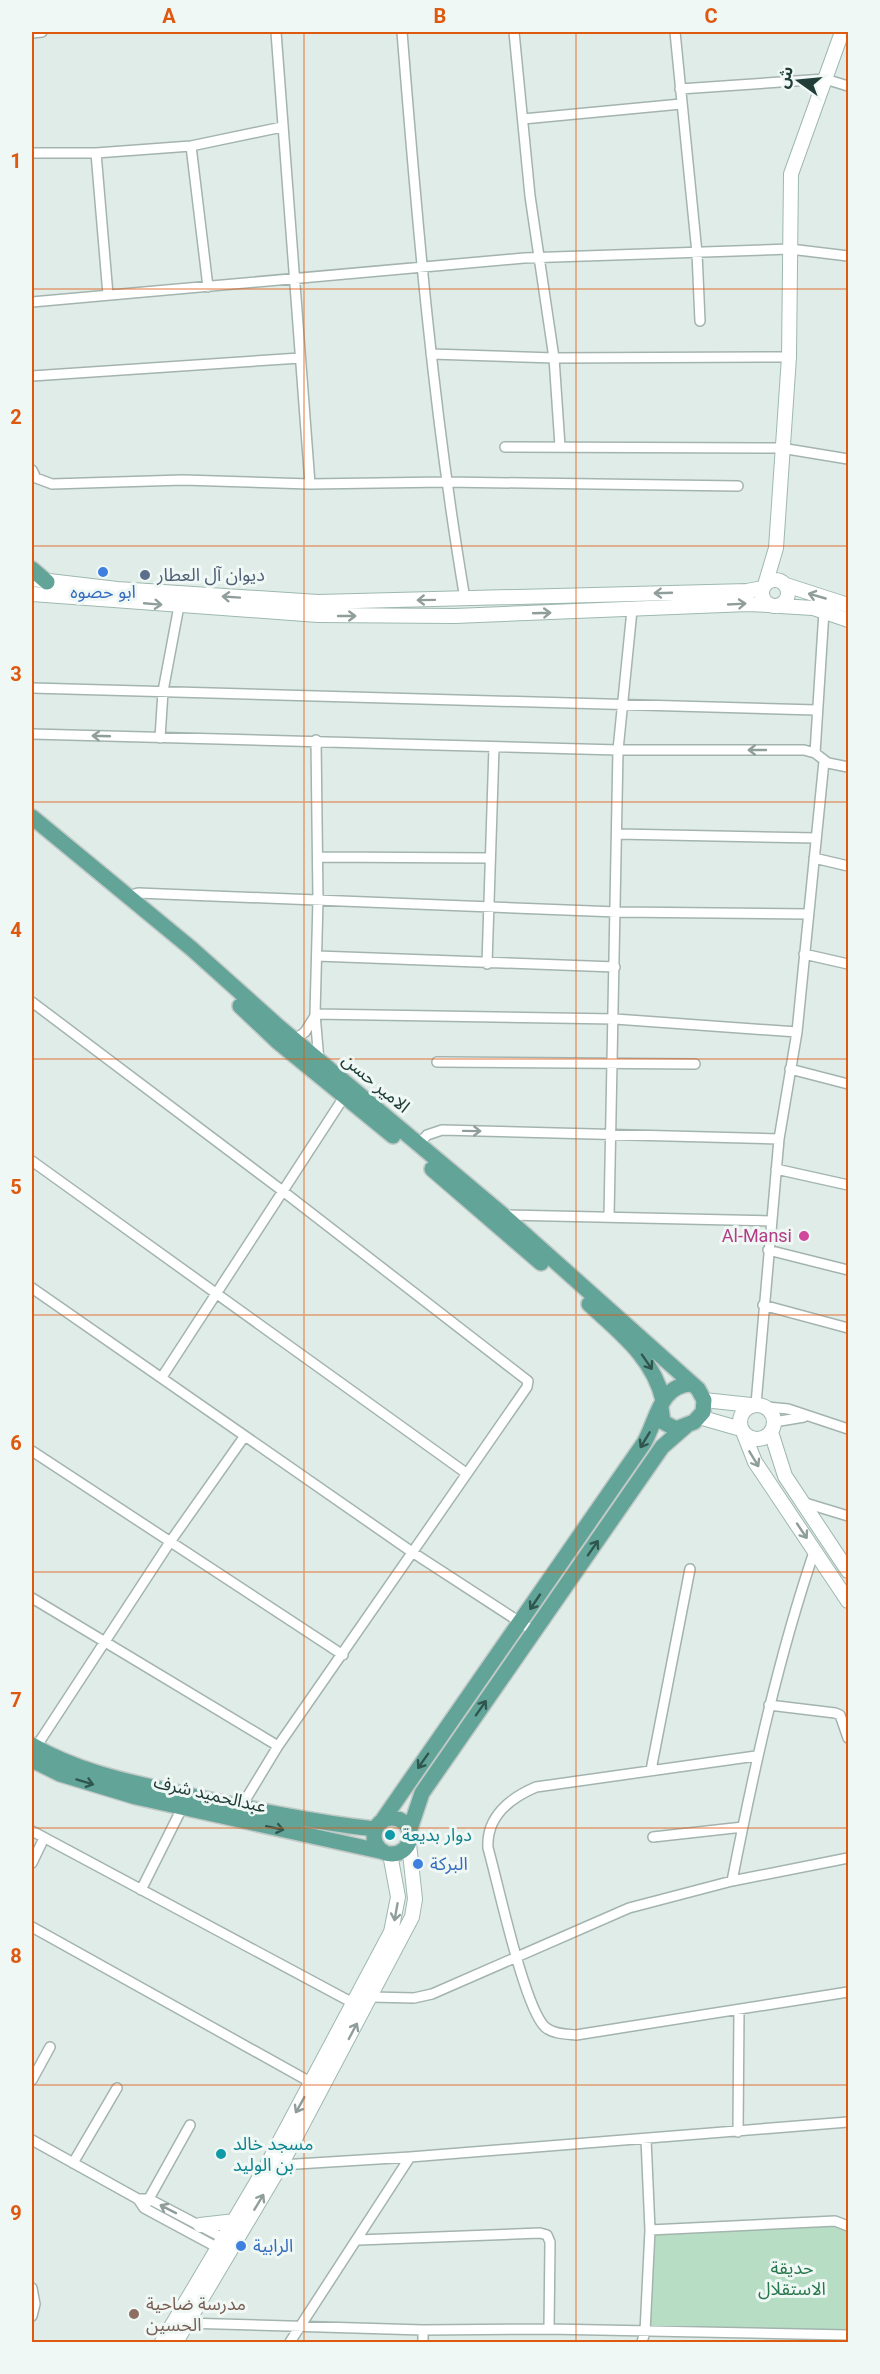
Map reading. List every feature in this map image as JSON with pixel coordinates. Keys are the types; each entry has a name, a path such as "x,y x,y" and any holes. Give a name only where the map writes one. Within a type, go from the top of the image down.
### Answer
{"main road":[{"path":"775,606 762,596 776,548 781,448 789,357 792,168 842,32"},
{"path":"775,606 787,599 776,548"},
{"path":"32,569 39,580 117,589 318,602 747,591 764,586 772,580 849,605"},
{"path":"32,594 329,616 455,616 748,604 802,606 849,620"},
{"name":"الامير حسن","path":"32,817 192,949 634,1346 650,1365 662,1404 663,1422 666,1426 676,1429 691,1423"},
{"name":"الامير حسن","path":"32,830 188,956 278,1042 344,1097 416,1148 503,1215 691,1384"},
{"path":"227,2247 235,2221 312,2083 391,1932 395,1917 397,1888 387,1853 376,1844 379,1825 644,1443 672,1388 691,1384 704,1400 703,1412 662,1448 422,1793 410,1837 401,1852 387,1853"},
{"path":"704,1400 758,1406 772,1427 785,1476 849,1571"},
{"path":"758,1406 740,1417 746,1446 849,1601"},
{"path":"691,1423 742,1431 761,1439 772,1427"},
{"path":"825,1566 840,1558"},
{"name":"عبدالحميد شرف","path":"33,1750 93,1772 241,1807 379,1825"},
{"name":"عبدالحميد شرف","path":"33,1750 60,1774 182,1808 387,1853"},
{"path":"176,2343 182,2323 227,2247 281,2165 371,1997 414,1908 410,1837 404,1822 396,1818 379,1825"},
{"path":"200,2225 235,2221"},
{"path":"162,2343 182,2323"}],"street":[{"path":"32,33 42,32"},
{"path":"276,32 292,278 310,484"},
{"path":"402,32 421,268 445,483 465,599"},
{"path":"514,32 538,257 554,358 560,446"},
{"path":"675,32 697,253 700,321"},
{"path":"680,89 825,79 849,86"},
{"path":"523,119 681,104"},
{"path":"32,153 96,153 191,146 282,128"},
{"path":"191,146 208,287"},
{"path":"96,153 108,295"},
{"path":"32,302 538,257 790,249 849,256"},
{"path":"431,354 554,358 789,357"},
{"path":"32,376 300,358"},
{"path":"505,447 781,448 849,459"},
{"path":"32,470 36,478 52,484 183,480 310,484 738,486"},
{"path":"160,738 163,691 179,606"},
{"path":"609,1217 615,1020 618,750 632,610"},
{"path":"815,753 824,611"},
{"path":"32,688 816,710"},
{"path":"32,734 618,750 804,750 815,753 824,761 849,766"},
{"path":"316,740 318,900 315,1014 320,1062"},
{"path":"487,964 494,747"},
{"path":"824,761 797,1032 779,1139 763,1305 758,1406 788,1409 849,1430"},
{"path":"618,834 816,838"},
{"path":"318,857 490,858"},
{"path":"814,858 849,866"},
{"path":"127,896 138,893 617,912 808,914"},
{"path":"804,954 849,964"},
{"path":"317,956 615,967"},
{"path":"32,1002 525,1376 527,1387 278,1746 241,1807"},
{"path":"294,1040 305,1032 315,1014"},
{"path":"315,1014 615,1020 797,1032"},
{"path":"437,1062 695,1064"},
{"path":"790,1069 849,1084"},
{"path":"162,1377 344,1097"},
{"path":"416,1148 427,1135 442,1130 779,1139"},
{"path":"32,1161 466,1473"},
{"path":"776,1169 849,1185"},
{"path":"503,1215 771,1221"},
{"path":"768,1250 849,1270"},
{"path":"32,1288 412,1552 535,1632"},
{"path":"763,1305 849,1328"},
{"path":"772,1427 806,1416"},
{"path":"33,1750 170,1542 244,1437"},
{"path":"32,1452 343,1655"},
{"path":"800,1501 849,1516"},
{"path":"732,1881 756,1756 794,1611 815,1549"},
{"path":"651,1770 690,1569"},
{"path":"32,1598 278,1746"},
{"path":"769,1705 840,1715 849,1738"},
{"path":"756,1756 536,1787 507,1803 493,1820 487,1834 488,1848 517,1956 537,2016 546,2028 561,2034 576,2035 849,1992"},
{"path":"141,1890 182,1808"},
{"path":"653,1838 743,1827"},
{"path":"32,1832 353,2003"},
{"path":"32,1863 44,1838"},
{"path":"371,1997 414,1998 432,1994 629,1908 732,1881 849,1858"},
{"path":"32,1927 312,2083"},
{"path":"738,2132 739,2010"},
{"path":"32,2080 50,2047"},
{"path":"73,2163 117,2088"},
{"path":"281,2165 849,2122"},
{"path":"146,2203 190,2125"},
{"path":"642,2343 645,2332 650,2230 646,2139"},
{"path":"33,2144 73,2163 227,2247"},
{"path":"290,2343 410,2157"},
{"path":"146,2203 200,2225 227,2247"},
{"path":"650,2230 835,2220 849,2226"},
{"path":"358,2240 540,2233 547,2235 550,2242 549,2330"},
{"path":"32,2288 35,2304 32,2316"},
{"path":"182,2323 423,2330 849,2335"},
{"path":"423,2330 423,2343"}],"green space":[{"name":"حديقة الاستقلال","path":"835,2221 848,2226 848,2335 649,2332 650,2230"}],"place":[{"name":"ابو حصوه","path":"103,572"},
{"name":"ديوان آل العطار","path":"145,575"},
{"name":"Al-Mansi","path":"804,1236"},
{"name":"دوار بديعة","path":"390,1835"},
{"name":"البركة","path":"418,1864"},
{"name":"مسجد خالد بن الوليد","path":"221,2154"},
{"name":"الرابية","path":"241,2246"},
{"name":"مدرسة ضاحية الحسين","path":"134,2314"}]}
